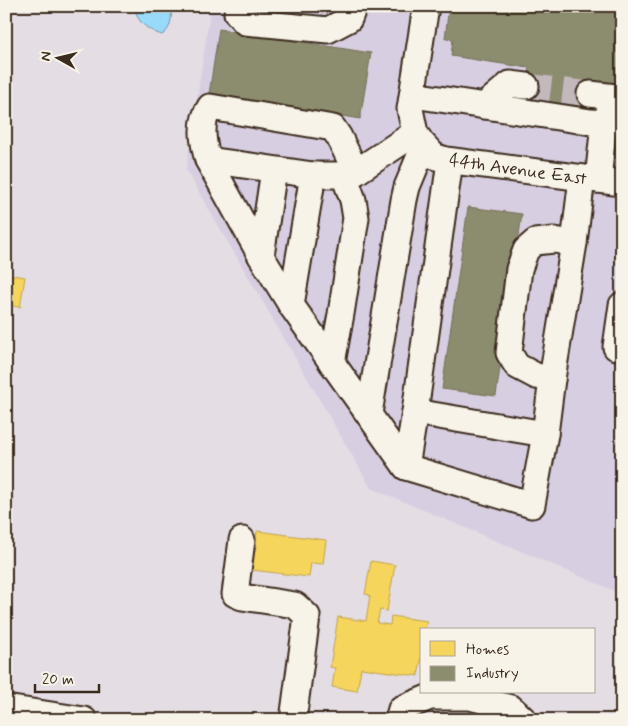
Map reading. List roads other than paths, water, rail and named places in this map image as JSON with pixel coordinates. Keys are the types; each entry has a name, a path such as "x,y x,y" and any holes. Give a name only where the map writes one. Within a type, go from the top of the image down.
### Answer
{"street":[{"path":"238,6 237,14 245,22 328,30 349,19 354,6"},
{"path":"369,414 404,200 420,141 410,110 426,6"},
{"path":"484,106 510,84 526,86"},
{"path":"332,363 356,218 350,174 339,137 333,128 210,108 206,114 203,128 203,144 208,160 291,305 332,363 369,414 406,467 532,505 545,434 574,243 600,180 604,123 619,98 590,94"},
{"path":"413,95 604,123"},
{"path":"208,160 313,176 350,174 420,141"},
{"name":"44th Avenue East","path":"420,141 434,156 450,161 600,180"},
{"path":"406,467 450,161"},
{"path":"262,256 274,170"},
{"path":"291,305 313,176"},
{"path":"552,379 536,376 517,366 509,354 519,270 526,250 535,242 554,240 574,243"},
{"path":"622,305 616,347 622,348"},
{"path":"415,412 545,434"},
{"path":"242,540 235,594 295,605 307,616 293,720"},
{"path":"398,720 401,709 430,697 470,696 510,708 524,720"},
{"path":"6,708 77,719"}],"water":[{"path":"136,6 172,6 168,30 162,35 143,25 137,16"}],"tunnel":[{"path":"526,86 590,94"}]}
